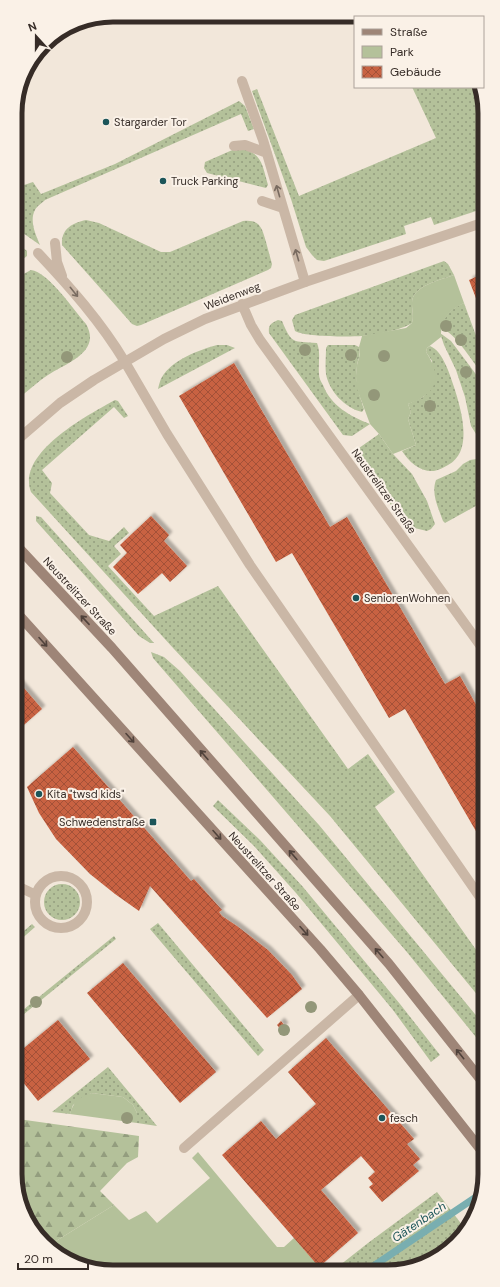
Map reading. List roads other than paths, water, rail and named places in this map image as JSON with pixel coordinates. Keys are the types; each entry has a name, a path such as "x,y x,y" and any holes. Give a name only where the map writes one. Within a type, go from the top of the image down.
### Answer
{"main road":[{"name":"Neustrelitzer Straße","path":"22,551 112,648 389,964 478,1076"},
{"name":"Neustrelitzer Straße","path":"22,619 320,949 359,995 478,1146"}],"street":[{"path":"242,81 267,153 305,282"},
{"path":"234,146 245,145 267,153"},
{"path":"262,201 283,208"},
{"name":"Weidenweg","path":"22,436 60,403 94,380 164,339 205,319 242,304 305,282 478,224"},
{"path":"55,243 57,262 64,280"},
{"path":"38,253 64,280 114,343 167,434 250,565 478,894"},
{"name":"Neustrelitzer Straße","path":"242,304 251,325 260,340 478,642"},
{"path":"60,876 68,877 82,885 88,900 87,908 84,916 78,923 62,929 53,927 45,923 39,916 36,908 36,895 39,888 52,878 60,876"},
{"path":"22,888 36,895"},
{"path":"184,1148 359,995"}],"waterway":[{"name":"Gätenbach","path":"375,1265 474,1198"}],"place":[{"name":"Stargarder Tor","path":"106,122"},
{"name":"Truck Parking","path":"163,181"},
{"name":"SeniorenWohnen","path":"356,598"},
{"name":"Kita \"twsd kids\"","path":"39,794"},
{"name":"Schwedenstraße","path":"153,822"},
{"name":"fesch","path":"382,1118"}]}
